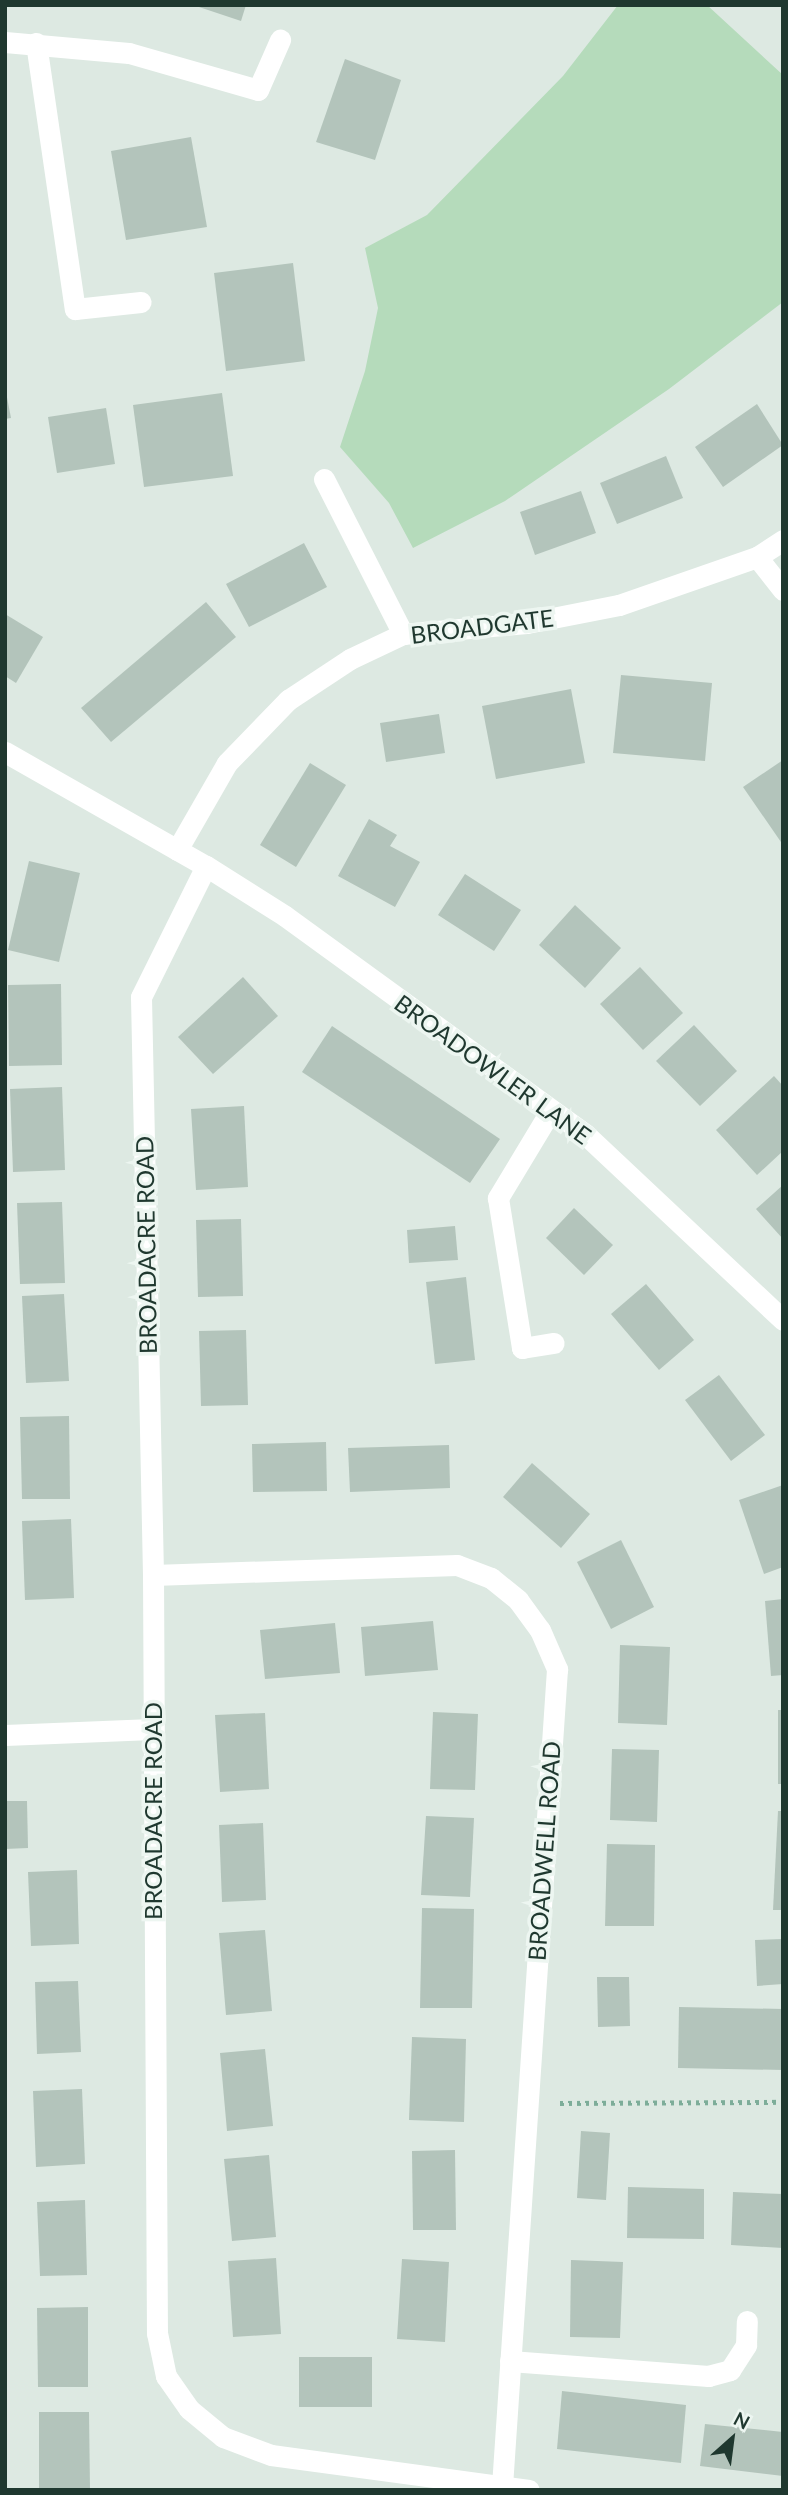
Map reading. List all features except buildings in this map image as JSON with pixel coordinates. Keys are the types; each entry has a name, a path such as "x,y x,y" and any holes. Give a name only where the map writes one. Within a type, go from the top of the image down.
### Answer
{"street":[{"path":"5,43 36,43 129,53 258,90 281,40"},
{"path":"36,43 75,309 141,302"},
{"path":"324,480 403,634"},
{"name":"BROADGATE","path":"177,850 228,763 288,700 350,659 403,634 527,623 619,605 757,557 783,540"},
{"path":"757,557 783,590"},
{"name":"BROADOWLER LANE","path":"5,752 206,866 285,916 585,1135 783,1320"},
{"name":"BROADACRE ROAD","path":"206,866 141,997 153,1575 158,2333 166,2376 189,2409 223,2437 271,2455 529,2490"},
{"path":"551,1111 498,1198 522,1348 554,1343"},
{"name":"BROADWELL ROAD","path":"153,1575 457,1564 491,1578 509,1592 540,1630 556,1668 502,2487"},
{"path":"5,1735 152,1729"},
{"path":"510,2361 708,2376 730,2370 746,2345 747,2321"}],"path":[{"path":"527,2103 783,2102"}],"green space":[{"path":"618,5 707,5 783,75 783,302 669,389 505,501 413,548 389,503 340,447 365,371 378,308 365,248 427,215 563,76"}]}
